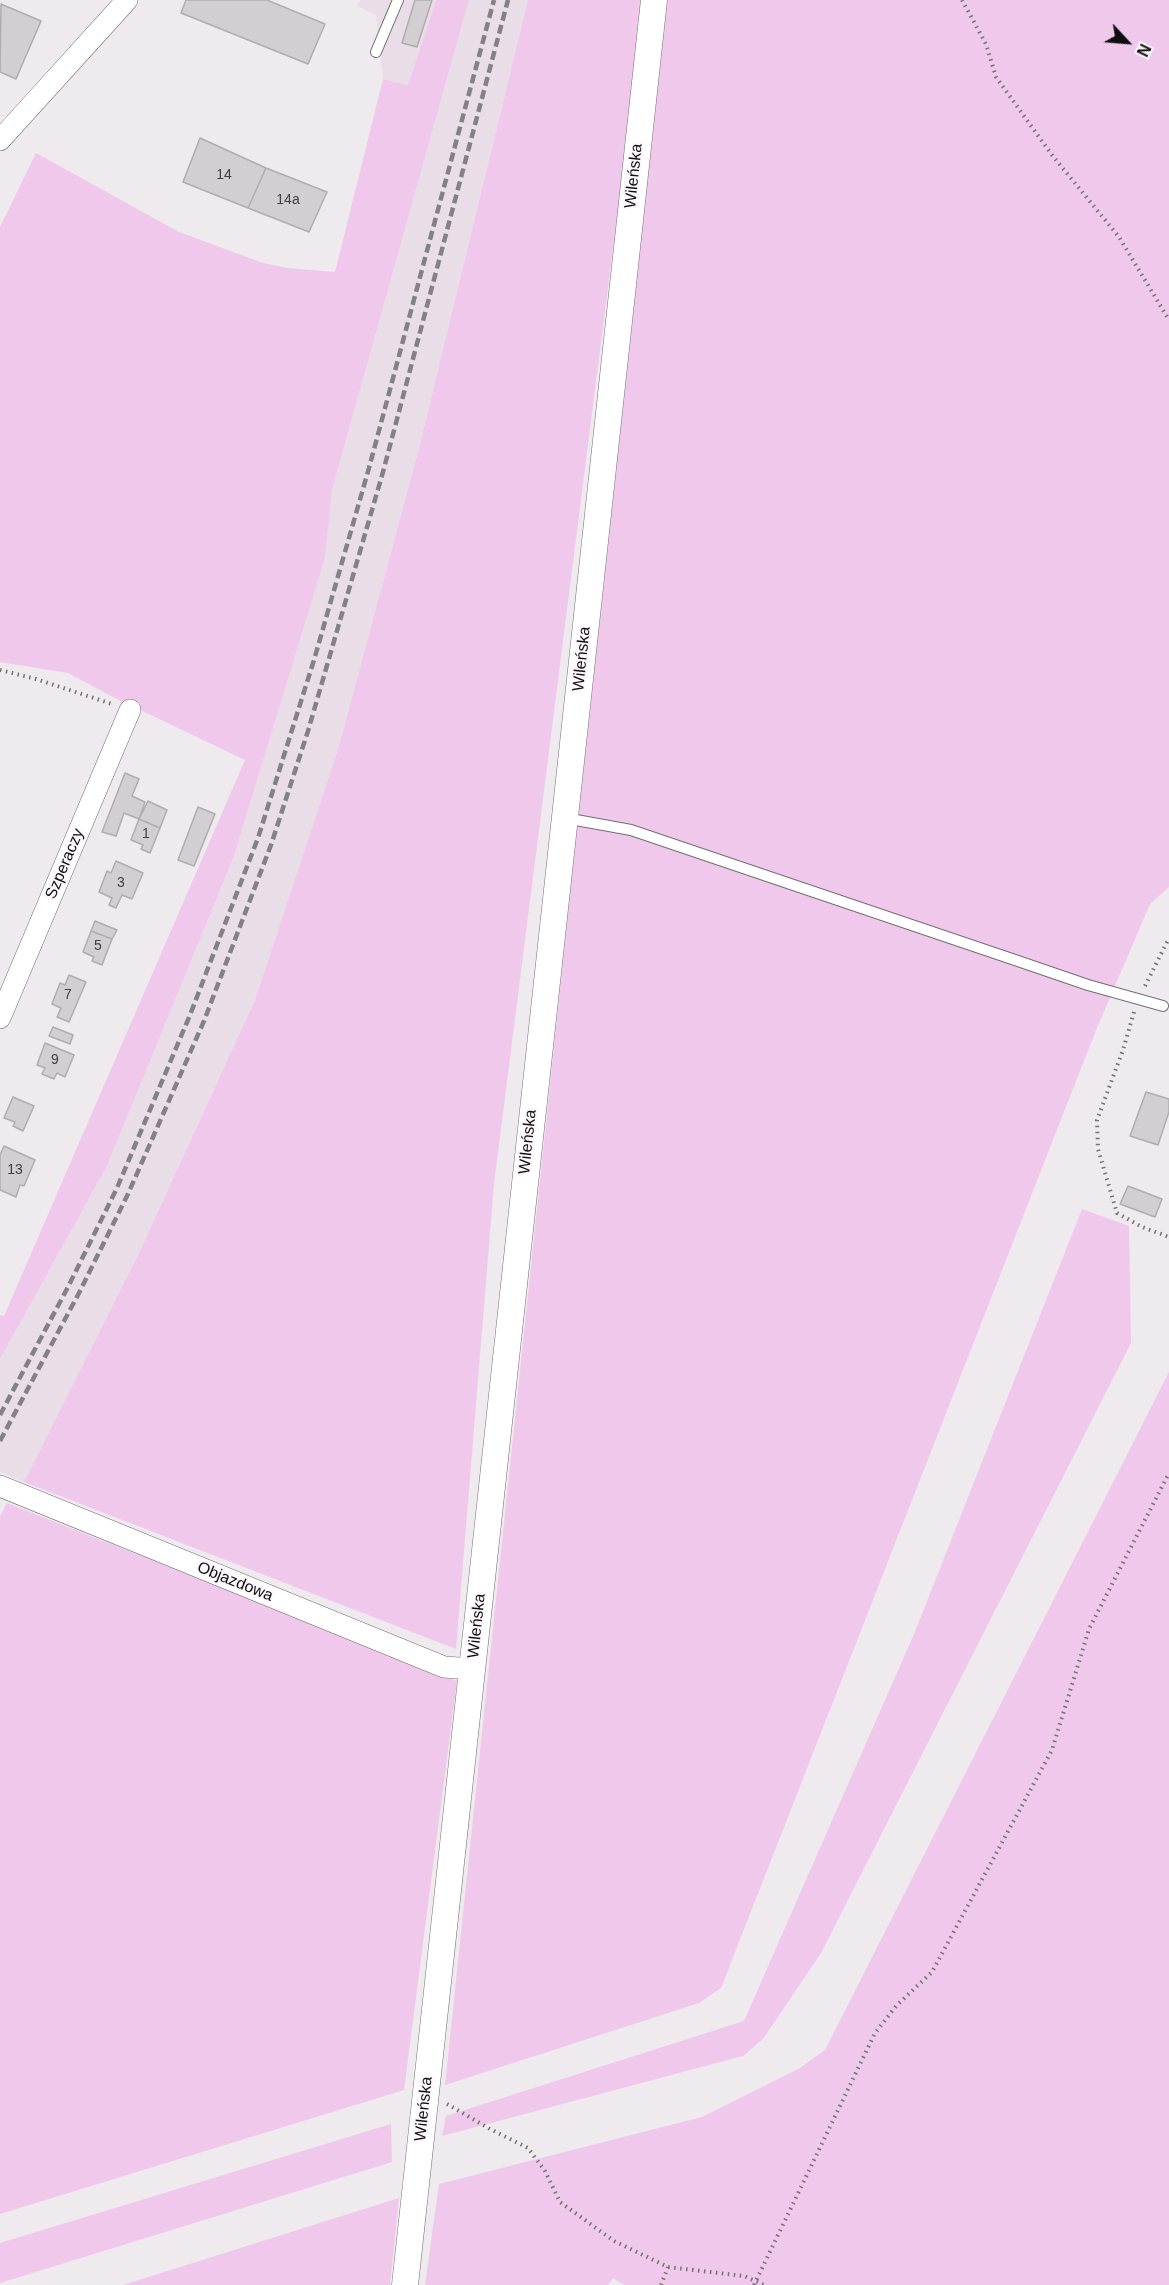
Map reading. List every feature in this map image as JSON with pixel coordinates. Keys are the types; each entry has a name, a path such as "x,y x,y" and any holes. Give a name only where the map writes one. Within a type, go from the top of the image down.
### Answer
{"street":[{"path":"0,140 127,0"},
{"name":"Wileńska","path":"405,2285 473,1669 519,1222 654,0"},
{"name":"Szperaczy","path":"0,1018 129,710"},
{"name":"Objazdowa","path":"0,1486 444,1667 473,1669"}],"lane":[{"path":"376,52 398,0"},
{"path":"565,818 631,830 1088,985 1163,1006"}],"path":[{"path":"962,0 986,44 996,77 1052,155 1119,237 1169,320"},
{"path":"0,670 36,679 129,710"},
{"path":"1169,938 1138,999 1123,1050 1097,1120 1098,1149 1117,1213 1142,1227 1169,1237"},
{"path":"754,2283 875,2033 897,2005 932,1972 1052,1750 1089,1629 1169,1473"},
{"path":"427,2083 440,2086 448,2104 528,2148 545,2171 560,2202 614,2241 668,2267 744,2276 754,2283 764,2285"},
{"path":"661,2285 668,2267"}],"shaded area":[{"path":"360,0 436,0 408,85 383,79 376,15 357,6"},
{"path":"436,0 469,0 332,490 325,558 234,856 107,1166 0,1359 0,1315 4,1316 245,760 68,673 0,662 0,227 36,153 179,232 263,263 287,268 335,272 383,79 408,85"},
{"path":"469,0 528,0 419,448 339,746 255,1000 139,1253 24,1482 0,1472 0,1359 107,1166 234,856 325,558 332,490"},
{"path":"528,0 641,0 621,185 494,1184 456,1649 24,1482 139,1253 255,1000 339,746 419,448"},
{"path":"667,0 1169,0 1169,887 1150,904 1096,1030 721,1988 699,2003 445,2085 566,933"},
{"path":"1082,1209 1129,1226 1131,1343 821,1953 763,2039 743,2056 442,2136 446,2116 744,2021 914,1634"},
{"path":"1169,1372 1169,2285 624,2285 613,2278 608,2285 425,2285 439,2184 702,2117 800,2068 825,2050"},
{"path":"7,1503 457,1681 404,2090 0,2214 0,1516"},
{"path":"391,2124 392,2162 0,2283 0,2243"},
{"path":"399,2198 390,2285 123,2285"}],"building":[{"path":"186,0 267,0 325,24 308,64 181,13"},
{"path":"415,0 432,0 417,47 402,43"},
{"path":"1,4 41,21 16,79 0,72"},
{"path":"200,138 266,168 248,208 183,182"},
{"path":"266,168 327,192 309,232 248,208"},
{"path":"125,773 139,779 132,796 145,802 139,819 124,813 116,836 102,832"},
{"path":"148,801 167,810 160,828 139,819"},
{"path":"198,807 215,814 194,866 178,860"},
{"path":"139,819 160,828 150,853 141,849 143,845 131,840"},
{"path":"116,861 143,873 132,899 122,895 116,908 109,905 112,898 99,892 107,871 111,873"},
{"path":"95,921 117,930 112,939 91,931"},
{"path":"91,931 112,939 102,965 92,961 94,957 83,952"},
{"path":"69,975 86,982 69,1022 57,1017 61,1008 52,1004 60,983 65,985"},
{"path":"53,1027 73,1035 70,1044 49,1036"},
{"path":"45,1043 74,1055 65,1077 57,1073 54,1079 42,1074 45,1068 37,1065"},
{"path":"1146,1092 1169,1099 1169,1112 1158,1145 1130,1136"},
{"path":"13,1097 34,1106 23,1131 13,1126 15,1122 4,1118"},
{"path":"4,1146 35,1160 24,1186 20,1185 16,1197 0,1190 0,1155"},
{"path":"1128,1186 1162,1199 1155,1217 1120,1204"}],"railway":[{"path":"0,1415 68,1287 117,1188 190,1015 258,838 314,660 369,468 494,0"},
{"path":"0,1441 79,1293 128,1194 204,1021 271,845 308,731 383,472 508,0"}]}
